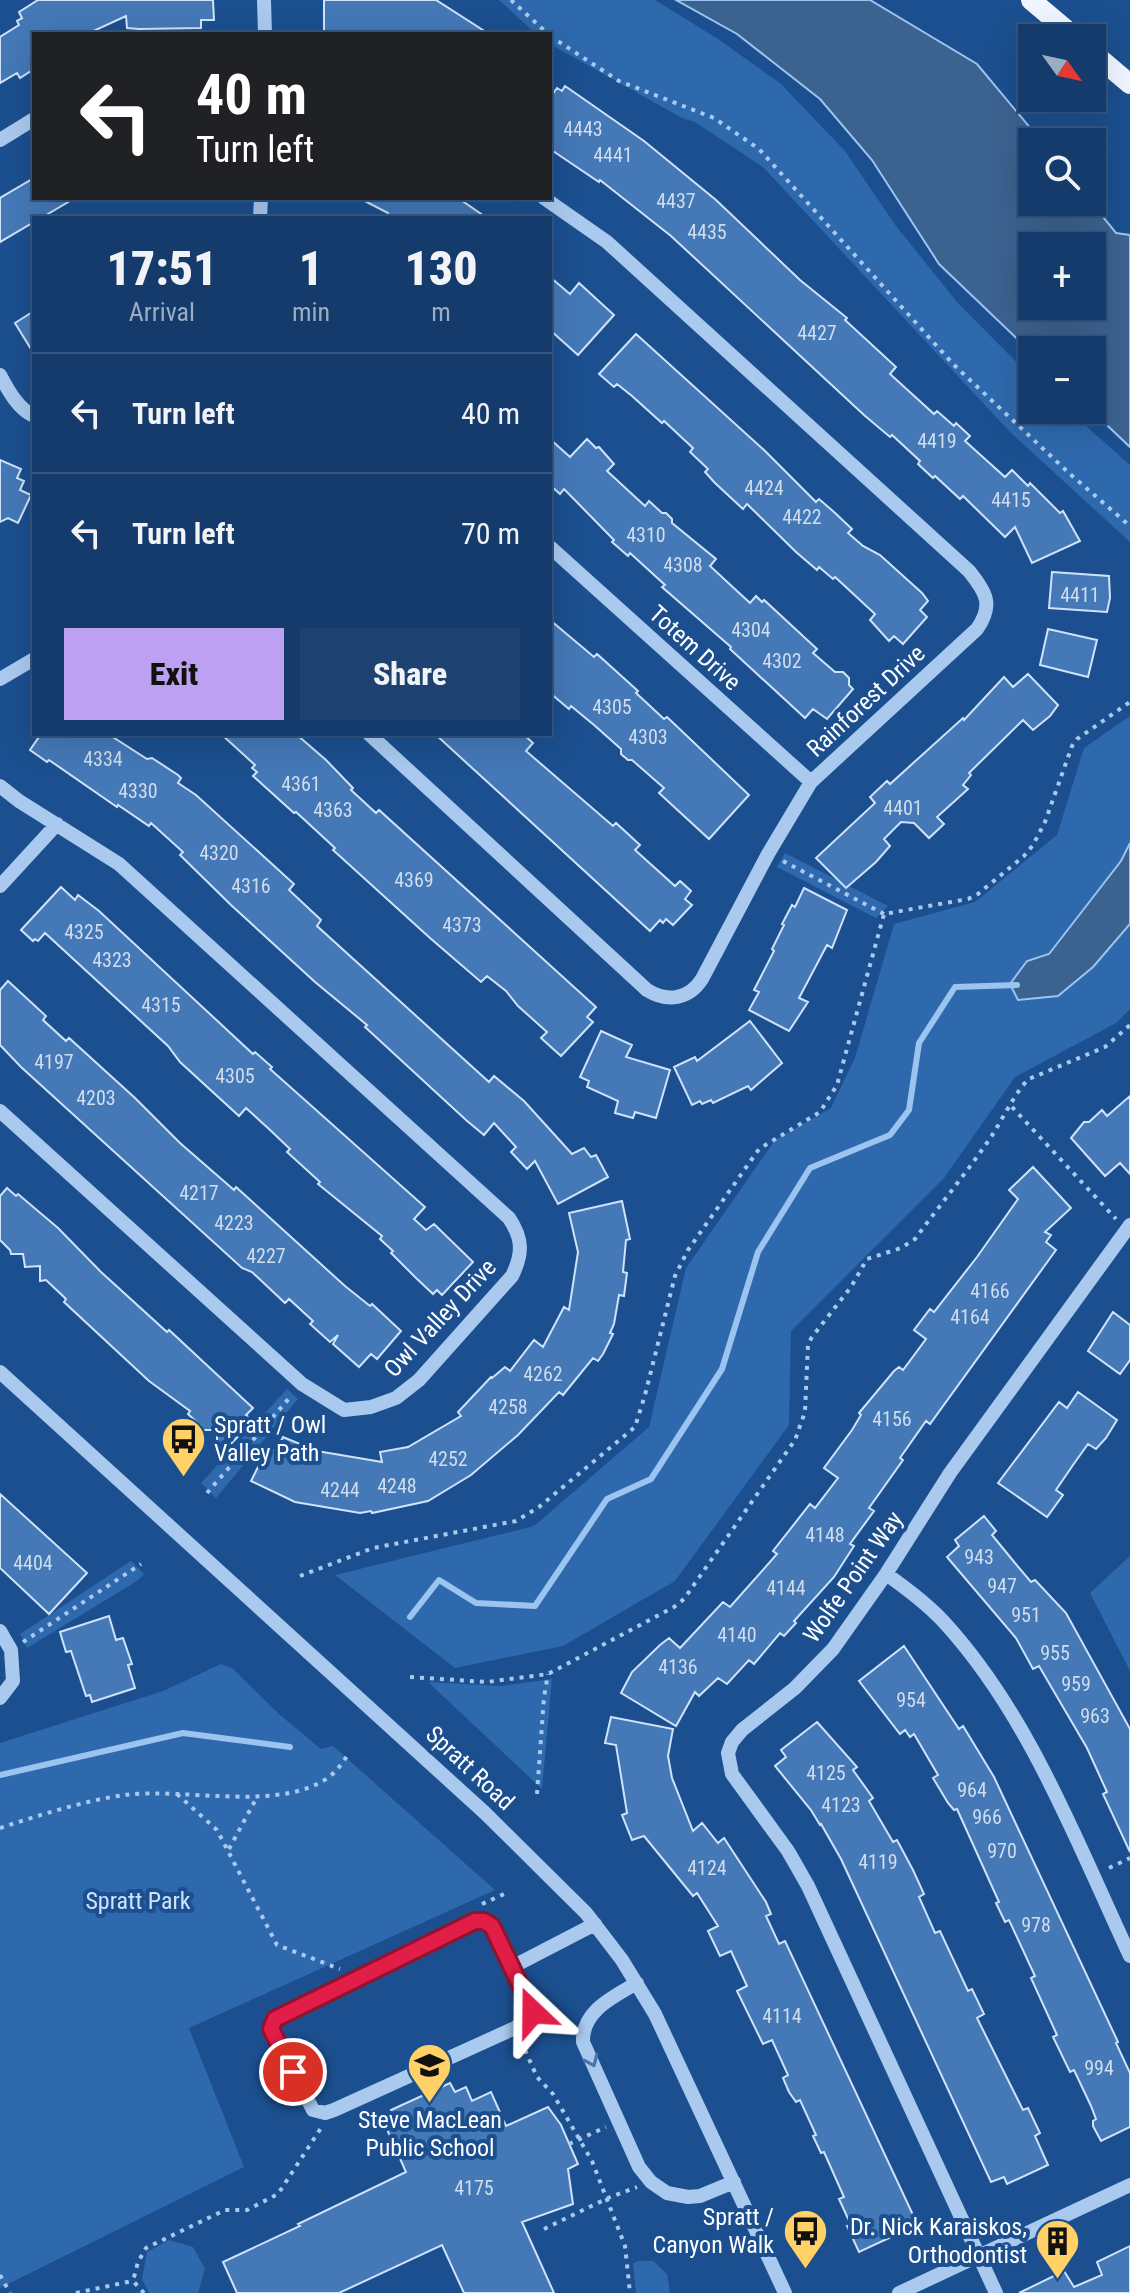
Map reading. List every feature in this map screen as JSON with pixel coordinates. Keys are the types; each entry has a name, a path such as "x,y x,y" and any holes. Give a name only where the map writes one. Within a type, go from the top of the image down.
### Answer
{"main road":[{"path":"1031,0 1059,24"},
{"path":"1106,64 1130,84"}],"street":[{"path":"264,0 265,32"},
{"path":"0,140 32,120"},
{"name":"Rainforest Drive","path":"371,736 647,990 666,998 687,995 696,989 768,854 811,782 977,629 987,612 983,589 969,571 607,242 547,200"},
{"path":"0,375 13,397 32,415"},
{"name":"Totem Drive","path":"552,549 811,782"},
{"path":"0,679 32,660"},
{"name":"Owl Valley Drive","path":"0,786 119,864 509,1218 518,1232 521,1247 519,1261 512,1276 419,1380 396,1398 371,1407 344,1410 302,1384 0,1111"},
{"path":"0,886 57,824"},
{"name":"Wolfe Point Way","path":"978,2256 808,1886 788,1851 732,1774 728,1763 732,1742 742,1730 795,1688 833,1649 886,1574 950,1473 1128,1227"},
{"name":"Spratt Road","path":"0,1372 496,1823 595,1924 637,1983 673,2050 785,2293"},
{"path":"886,1574 943,1620 980,1666 1033,1752 1061,1805 1130,1956"},
{"path":"0,1631 11,1650 13,1681 0,1698"},
{"path":"479,1920 492,1926 514,1966 533,2012 529,2019 325,2113 313,2110 270,2026 279,2016 479,1920"},
{"path":"514,1966 595,1924"},
{"path":"637,1983 597,2009 585,2023 583,2042 639,2167 651,2182 667,2193 688,2197 700,2196 734,2182"},
{"path":"899,2293 1130,2185"},
{"path":"978,2256 996,2293"}],"path":[{"path":"511,0 546,32"},
{"path":"552,37 619,81 714,118 759,149 954,365 1130,526"},
{"path":"768,854 884,914 925,908 978,894 1024,856 1040,834 1077,739 1130,702"},
{"path":"300,1576 373,1548 516,1521 539,1507 635,1427 675,1276 688,1250 759,1149 820,1112 837,1085 884,914"},
{"path":"410,1677 487,1682 548,1674 649,1622 684,1599 795,1440 805,1412 808,1344 851,1287 867,1259 901,1248 915,1239 977,1157 1029,1079 1105,1047 1130,1025"},
{"path":"1012,1107 1128,1227"},
{"path":"207,1493 302,1384"},
{"path":"11,1650 141,1564"},
{"path":"537,1794 548,1674"},
{"path":"0,1828 121,1795 176,1792 257,1797 313,1786 331,1775 349,1753"},
{"path":"176,1792 212,1823 229,1849 273,1940 282,1947 340,1969 347,1985"},
{"path":"229,1849 257,1797"},
{"path":"1092,1876 1130,1858"},
{"path":"515,2028 537,2077 553,2094 579,2138 608,2198 625,2246 630,2293"},
{"path":"133,2281 146,2248 225,2210 247,2210 278,2194 334,2110"},
{"path":"569,2144 619,2122"},
{"path":"544,2229 608,2198 651,2182"},
{"path":"0,2275 10,2293"},
{"path":"76,2293 133,2281"},
{"path":"133,2281 144,2293"}],"green space":[{"path":"499,0 655,0 718,39 781,84 845,151 896,226 957,302 1018,364 1018,424 1084,424 1130,465 1130,542 1010,432 763,167 695,122 682,118 552,45 552,32 534,32"},
{"path":"1130,716 1130,1009 1116,1023 1015,1077 944,1178 791,1331 789,1425 675,1581 563,1646 455,1668 335,1575 534,1526 649,1427 686,1268 775,1140 831,1108 855,1058 894,924 975,902 1057,835 1084,748"},
{"path":"785,853 888,906 876,918 777,867"},
{"path":"287,1389 298,1399 216,1498 201,1483"},
{"path":"1130,1556 1130,1671 1090,1593"},
{"path":"131,1561 144,1574 137,1581 27,1648 20,1634"},
{"name":"Spratt Park","path":"221,1664 232,1668 321,1749 333,1746 495,1890 189,2028 244,2167 0,2288 0,1743 163,1691"},
{"path":"552,1679 542,1789 428,1682 501,1686"},
{"path":"169,2240 193,2247 205,2269 198,2293 149,2293 142,2279 147,2252"},
{"path":"653,2261 667,2274 670,2293 636,2293 633,2263"}],"shaded area":[{"path":"676,0 870,0 977,64 1030,128 1018,128 1018,216 1102,216 1116,233 1130,235 1130,447 1106,424 1106,336 1018,336 1018,340 939,264 872,160 820,99 737,34"},
{"path":"1130,843 1130,924 1093,967 1058,996 1018,1000 1010,984 1027,961 1049,954 1121,861"}],"building":[{"path":"38,0 213,0 214,20 201,20 201,28 139,29 127,28 126,16 91,32 32,32 32,70 20,78 17,73 0,83 0,37 19,25 17,21 22,18 19,12"},
{"path":"324,0 436,0 486,32 352,32 324,32"},
{"path":"565,86 644,141 716,200 800,280 847,318 845,320 896,367 890,374 934,414 937,411 954,426 956,423 970,436 965,441 1005,477 1012,470 1060,513 1063,511 1080,541 1032,563 1015,527 1005,537 963,496 960,499 935,476 933,478 892,435 890,437 864,415 671,236 600,180 552,150 552,95 557,88 562,91"},
{"path":"32,179 32,200 72,200 44,216 32,216 32,223 0,242 0,198"},
{"path":"363,200 461,200 484,216 387,216 388,213"},
{"path":"552,279 570,294 579,283 614,315 578,355 552,332"},
{"path":"32,312 32,351 15,323"},
{"path":"636,334 764,450 816,502 819,499 834,512 852,529 848,533 880,555 922,593 928,601 920,610 927,617 903,644 894,636 889,641 870,620 875,614 835,577 833,579 819,567 817,570 747,504 743,509 715,483 705,472 708,469 690,452 693,448 664,421 662,423 617,384 614,387 599,374"},
{"path":"587,439 614,464 607,471 645,506 649,501 666,513 672,523 716,559 710,566 750,603 756,596 762,602 764,600 817,649 813,653 835,672 843,672 849,678 853,689 827,719 813,709 805,718 662,587 665,585 630,553 628,556 612,542 614,540 564,489 560,494 552,487 552,441 570,457"},
{"path":"0,460 21,469 17,478 24,481 20,490 31,495 18,523 8,518 0,522"},
{"path":"1052,572 1109,576 1107,612 1049,608"},
{"path":"552,622 594,657 597,654 749,795 709,839 659,793 664,788 621,754 621,749 594,725 571,706 569,709 552,695"},
{"path":"1048,629 1097,640 1088,677 1040,665"},
{"path":"1028,674 1058,705 1050,716 1033,730 1023,720 969,773 971,775 963,785 968,789 937,817 944,824 929,838 914,823 901,822 884,839 890,846 846,888 816,858 875,803 870,797 887,781 890,784 964,720 1004,677 1013,687"},
{"path":"40,736 111,736 178,775 181,778 178,783 196,795 294,884 289,890 321,920 317,926 489,1082 494,1076 524,1101 572,1154 584,1148 591,1157 596,1155 608,1177 558,1204 535,1161 527,1169 511,1152 516,1147 494,1123 484,1135 466,1120 365,1027 367,1025 231,905 180,855 183,852 151,823 149,826 117,807 30,750"},
{"path":"223,736 298,736 326,760 353,788 351,790 376,813 379,810 596,1007 587,1017 593,1022 561,1056 541,1038 547,1032 506,991 487,976 481,982 253,776 257,772 252,768 255,765"},
{"path":"437,736 525,736 533,743 526,751 613,826 616,823 640,845 635,850 675,886 680,881 691,891 685,899 692,905 673,925 666,919 663,923 660,920 650,931"},
{"path":"61,887 75,900 78,895 99,911 425,1207 414,1219 426,1230 434,1224 473,1262 442,1295 437,1290 433,1294 416,1278 391,1253 393,1251 380,1239 382,1236 318,1184 320,1182 287,1152 290,1149 246,1108 239,1116 45,933 38,941 33,941 21,930"},
{"path":"804,888 847,910 832,948 827,945 799,998 808,1002 789,1031 749,1010 759,992 754,990 774,951 772,949 782,924"},
{"path":"8,981 46,1016 43,1020 66,1041 69,1038 180,1143 234,1190 236,1187 345,1286 370,1306 372,1304 401,1331 377,1359 371,1354 359,1367 333,1344 338,1335 330,1342 289,1299 285,1303 252,1272 242,1268 21,1067 0,1045 0,990"},
{"path":"750,1021 782,1063 751,1090 748,1086 713,1103 711,1100 702,1104 700,1101 692,1105 674,1067 695,1057 697,1061"},
{"path":"601,1031 632,1045 626,1057 670,1070 656,1118 635,1112 633,1118 615,1113 618,1101 587,1087 589,1081 580,1077"},
{"path":"1130,1096 1130,1174 1120,1163 1105,1176 1071,1138 1084,1122 1089,1122 1102,1110 1107,1116"},
{"path":"1033,1167 1071,1208 1045,1232 1051,1235 1046,1242 1056,1250 930,1424 926,1421 900,1458 903,1460 869,1508 874,1511 850,1544 854,1546 834,1577 794,1621 796,1623 784,1636 780,1633 754,1664 749,1660 727,1684 718,1678 699,1696 695,1692 676,1726 621,1693 632,1672 660,1645 669,1638 680,1648 723,1602 730,1607 777,1554 773,1551 810,1504 815,1508 838,1478 824,1468 852,1430 861,1415 859,1413 894,1371 899,1367 903,1370 926,1339 914,1330 930,1309 934,1312 977,1257 1018,1199 1009,1190"},
{"path":"7,1188 58,1228 101,1272 253,1408 246,1415 253,1421 227,1448 217,1445 217,1430 202,1430 188,1414 190,1411 149,1381 64,1302 66,1299 46,1280 40,1281 40,1266 25,1267 23,1254 11,1254 0,1240 0,1196"},
{"path":"622,1201 630,1239 626,1240 623,1272 627,1273 624,1296 619,1295 610,1333 613,1334 603,1354 598,1361 593,1358 563,1395 559,1392 518,1435 471,1475 428,1501 372,1513 295,1502 251,1481 268,1447 276,1451 283,1437 317,1451 382,1462 380,1452 408,1447 461,1416 458,1412 491,1377 505,1367 510,1371 534,1340 543,1347 564,1307 569,1310 578,1252 569,1213"},
{"path":"1113,1312 1130,1325 1130,1360 1120,1374 1088,1351"},
{"path":"1078,1392 1117,1420 1096,1449 1088,1444 1056,1490 1063,1495 1047,1517 998,1483 1059,1402 1067,1408"},
{"path":"0,1494 87,1573 49,1614 0,1568"},
{"path":"984,1516 996,1531 992,1535 1031,1582 1035,1580 1066,1613 1130,1729 1130,1852 1103,1794 1107,1792 1087,1748 1039,1666 1033,1669 1016,1638 947,1557 959,1546 955,1540"},
{"path":"109,1616 116,1640 123,1638 132,1664 128,1665 135,1688 92,1702 90,1695 86,1696 71,1651 66,1652 60,1632"},
{"path":"904,1646 959,1729 963,1726 994,1777 1118,2042 1130,2073 1130,2127 1101,2141 1093,2126 1096,2119 1091,2106 1074,2070 1070,2072 1053,2037 1057,2035 1031,1978 1035,1976 1009,1920 1005,1922 996,1903 999,1902 957,1809 954,1810 948,1803 933,1778 938,1775 914,1734 910,1737 905,1730 900,1734 859,1681"},
{"path":"611,1717 673,1729 668,1756 672,1778 693,1831 702,1823 718,1843 724,1838 766,1902 771,1914 766,1916 779,1944 785,1941 914,2217 897,2226 900,2233 859,2252 839,2199 844,2197 824,2152 821,2153 813,2136 816,2135 800,2100 796,2102 789,2092 783,2078 788,2075 772,2040 763,2044 737,1991 747,1986 731,1951 720,1956 708,1931 718,1926 697,1893 693,1896 644,1836 632,1840 622,1815 627,1813 616,1745 605,1743"},
{"path":"817,1722 857,1767 853,1770 873,1798 869,1801 893,1842 897,1840 913,1870 924,1894 919,1897 935,1933 940,1931 968,1991 972,1989 984,2014 977,2018 1023,2110 1028,2108 1040,2133 1035,2136 1048,2165 1007,2184 1004,2177 991,2182 841,1859 821,1824 775,1766 786,1757 781,1750"},
{"path":"450,2083 455,2092 466,2087 472,2101 491,2092 506,2126 548,2107 561,2125 578,2164 568,2169 573,2204 522,2222 554,2293 464,2293 442,2245 339,2293 237,2293 223,2262 406,2172 385,2125 396,2119 391,2110"},
{"path":"1130,2246 1130,2293 1019,2293 1064,2271 1074,2287 1102,2275 1097,2262"}],"waterway":[{"path":"410,1617 439,1580 476,1603 535,1606 607,1499 651,1479 722,1369 758,1252 810,1168 890,1135 909,1110 919,1043 955,987 1017,985"},
{"path":"0,1775 183,1733 290,1747"}],"place":[{"name":"Spratt / Owl Valley Path","path":"183,1478"},
{"name":"Steve MacLean Public School","path":"430,2105"},
{"name":"Spratt / Canyon Walk","path":"805,2270"},
{"name":"Dr. Nick Karaiskos, Orthodontist","path":"1058,2280"}],"route":[{"path":"293,2072 271,2029 275,2019 479,1920 492,1926 514,1966 533,2012"}]}
